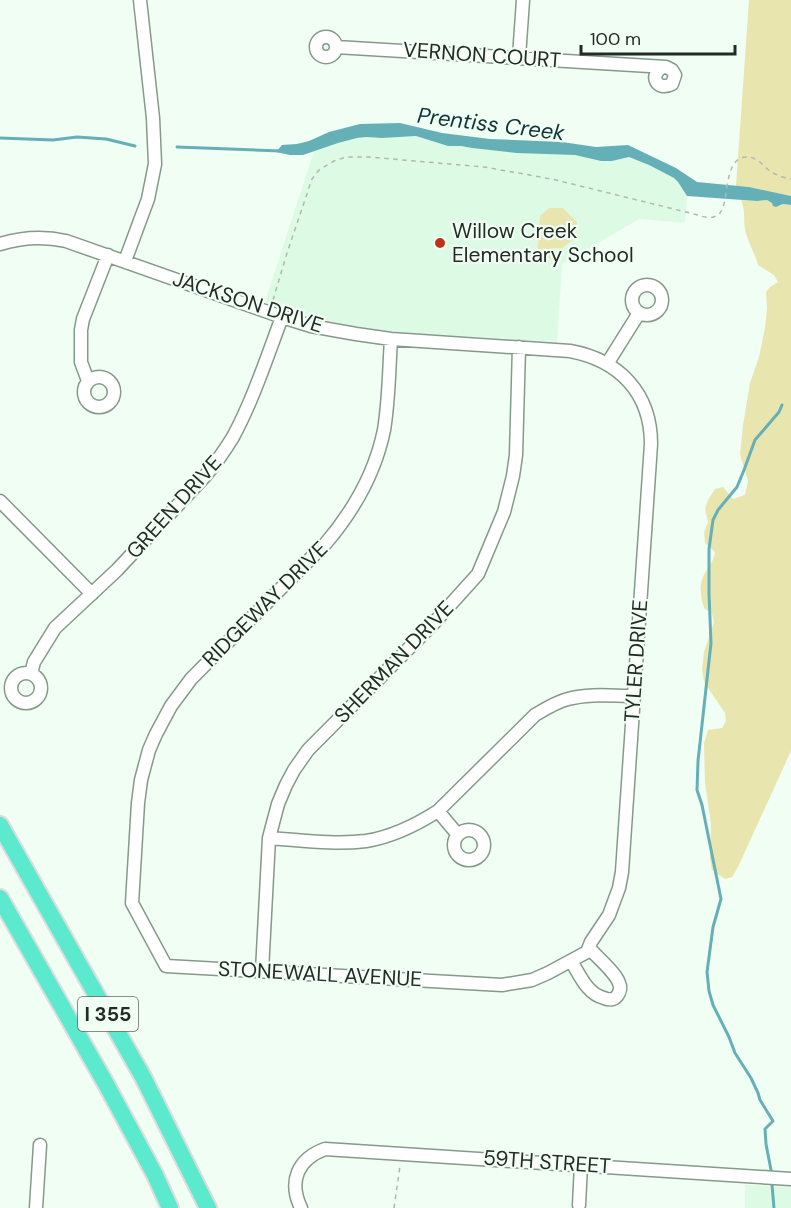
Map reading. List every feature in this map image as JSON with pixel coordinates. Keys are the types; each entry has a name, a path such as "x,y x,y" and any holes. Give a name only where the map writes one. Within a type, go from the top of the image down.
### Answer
{"highway":[{"name":"I 355","path":"0,825 143,1077 208,1208"},
{"name":"I 355","path":"0,898 106,1084 155,1174 170,1208"}],"street":[{"path":"125,261 148,199 155,164 153,118 140,0"},
{"path":"519,57 523,0"},
{"name":"VERNON COURT","path":"336,46 663,67"},
{"name":"JACKSON DRIVE","path":"0,244 26,238 51,238 73,243 276,315 334,331 391,339 577,352 597,358 607,364"},
{"path":"88,381 81,362 81,330 83,319 108,255"},
{"path":"607,364 639,313"},
{"name":"GREEN DRIVE","path":"31,674 34,662 55,628 132,554 220,458 242,419 276,315"},
{"name":"RIDGEWAY DRIVE","path":"134,867 141,780 147,756 171,706 208,662 326,543 348,516 363,490 376,459 384,429 391,339"},
{"name":"SHERMAN DRIVE","path":"262,971 269,838 278,804 286,785 308,750 433,624 477,574 504,512 516,455 519,347"},
{"name":"TYLER DRIVE","path":"573,960 587,952 609,915 620,888 651,435 643,400 619,372 607,364"},
{"path":"0,501 92,594"},
{"path":"269,838 343,842 368,841 395,833 438,811 535,715 568,699 586,695 634,696"},
{"path":"438,811 458,835"},
{"name":"STONEWALL AVENUE","path":"134,867 132,903 166,966 502,985 532,980 573,960"},
{"path":"573,960 594,994 610,1000 616,997 621,985 589,948"},
{"path":"36,1208 40,1145"},
{"name":"59TH STREET","path":"301,1208 295,1190 298,1170 314,1153 325,1149 791,1179"},
{"path":"579,1205 581,1165"}],"path":[{"path":"276,315 283,264 312,179 326,165 346,157 369,157 500,170 556,180 705,217 719,215 733,164 743,157 754,158 773,173 791,179"},
{"path":"394,1208 401,1153"}],"shaded area":[{"path":"749,0 791,0 791,196 736,186"},
{"name":"Willow Creek Elementary School","path":"416,136 448,146 516,153 575,155 601,161 629,157 649,165 678,182 687,196 685,223 639,219 562,264 557,342 361,328 315,318 265,302 314,151 357,138"},
{"path":"741,200 767,200 780,206 791,205 791,751 738,867 732,877 725,879 712,870 711,823 705,783 704,743 708,730 722,728 726,721 725,713 704,682 702,670 704,652 714,622 712,614 704,608 701,593 702,579 715,552 705,543 704,532 708,522 705,509 715,489 723,487 733,499 745,495 748,481 740,454 743,425 750,383 759,357 765,328 766,292 778,282 774,275 758,265 746,232"},
{"path":"549,208 563,208 577,222 576,237 561,249 552,250 551,258 541,258 537,256 540,216"},
{"path":"745,1185 791,1187 791,1208 745,1208"}],"water":[{"path":"400,123 442,133 490,139 562,142 596,147 628,145 676,168 697,182 749,187 791,196 791,205 783,204 776,207 767,200 687,196 674,178 629,157 601,161 575,155 516,153 448,146 416,136 357,138 303,155 276,152 282,145 309,141 329,132 360,124"}],"waterway":[{"name":"Prentiss Creek","path":"0,138 53,140 77,137 106,139 135,146"},
{"name":"Prentiss Creek","path":"177,147 280,151"},
{"path":"771,1170 765,1129 773,1121 735,1053 709,991 707,972 713,927 721,899 697,790 711,643 709,549 713,520 718,510 737,487 755,440 779,412 782,405"},
{"path":"772,1185 774,1208"}],"place":[{"name":"Willow Creek Elementary School","path":"440,243"}]}
